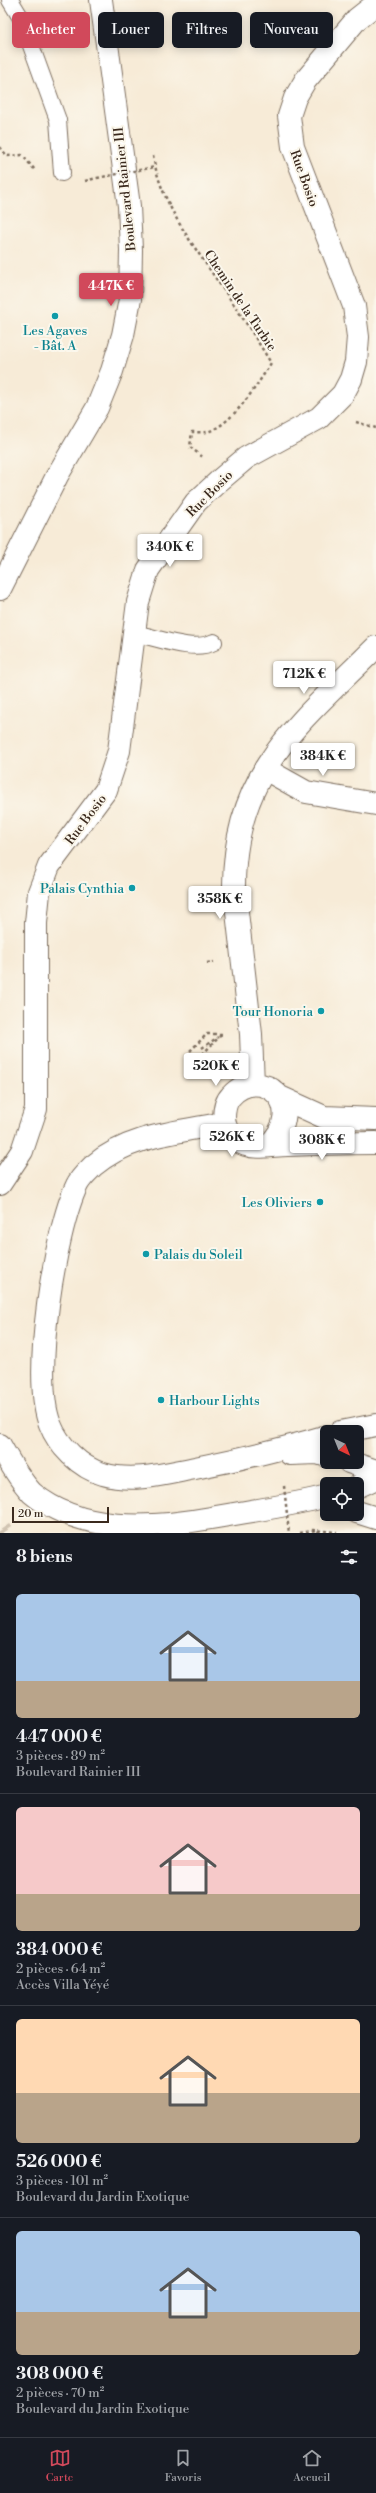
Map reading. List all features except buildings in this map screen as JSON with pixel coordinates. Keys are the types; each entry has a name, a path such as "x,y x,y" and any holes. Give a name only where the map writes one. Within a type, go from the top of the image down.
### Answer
{"main road":[{"name":"Boulevard Rainier III","path":"0,589 57,476 97,408 112,371 123,335 130,299 132,250 129,206 101,0"},
{"name":"Rue Bosio","path":"0,1184 22,1151 36,1109 36,923 39,892 49,866 106,790 119,751 133,633 138,602 148,570 196,502 246,458 319,418 343,394 351,379 356,362 358,337 354,306 293,147 289,116 295,98 305,81 357,19 376,4"},
{"path":"253,1084 250,1034 236,911 234,864 243,813 265,769 288,737 376,647"},
{"path":"265,769 306,792 376,804"},
{"path":"376,1119 324,1117 280,1097 263,1085 253,1084 240,1088 230,1097 224,1110 224,1123 229,1134 237,1142 248,1146 376,1143"},
{"path":"268,1146 279,1135 285,1121 285,1109 280,1097"},
{"path":"224,1123 132,1143 105,1157 78,1183 67,1207 53,1275 42,1358 43,1395 49,1423 64,1446 76,1459 102,1474 130,1479 148,1477 269,1454 320,1438"},
{"path":"364,1427 376,1425"},
{"path":"0,1445 28,1488 45,1506 79,1524 98,1529 142,1530 320,1500"},
{"path":"269,1454 320,1454"},
{"path":"364,1467 376,1471"},
{"path":"364,1483 376,1478"},
{"path":"364,1514 376,1518"}],"lane":[{"path":"10,0 21,18 58,120 62,173"},
{"path":"133,633 191,646 207,645 214,642"}],"path":[{"path":"0,147 7,156 22,155 40,175 62,173"},
{"name":"Chemin de la Turbie","path":"153,155 155,168 168,206 189,242 221,286 271,363 262,378 226,422 209,432 192,432 190,447 205,459 209,456"},
{"path":"97,178 155,168"},
{"path":"351,426 357,421 376,428"},
{"path":"190,1051 206,1034 222,1034"},
{"path":"202,1048 222,1034"},
{"path":"194,1063 222,1034"},
{"path":"284,1486 289,1533"},
{"path":"320,1533 317,1530 300,1533 299,1529 341,1532"}],"place":[{"name":"Les Agaves - Bât. A","path":"55,316"},
{"name":"Palais Cynthia","path":"132,888"},
{"name":"Tour Honoria","path":"321,1011"},
{"name":"Les Oliviers","path":"320,1202"},
{"name":"Palais du Soleil","path":"146,1254"},
{"name":"Harbour Lights","path":"161,1400"}]}
